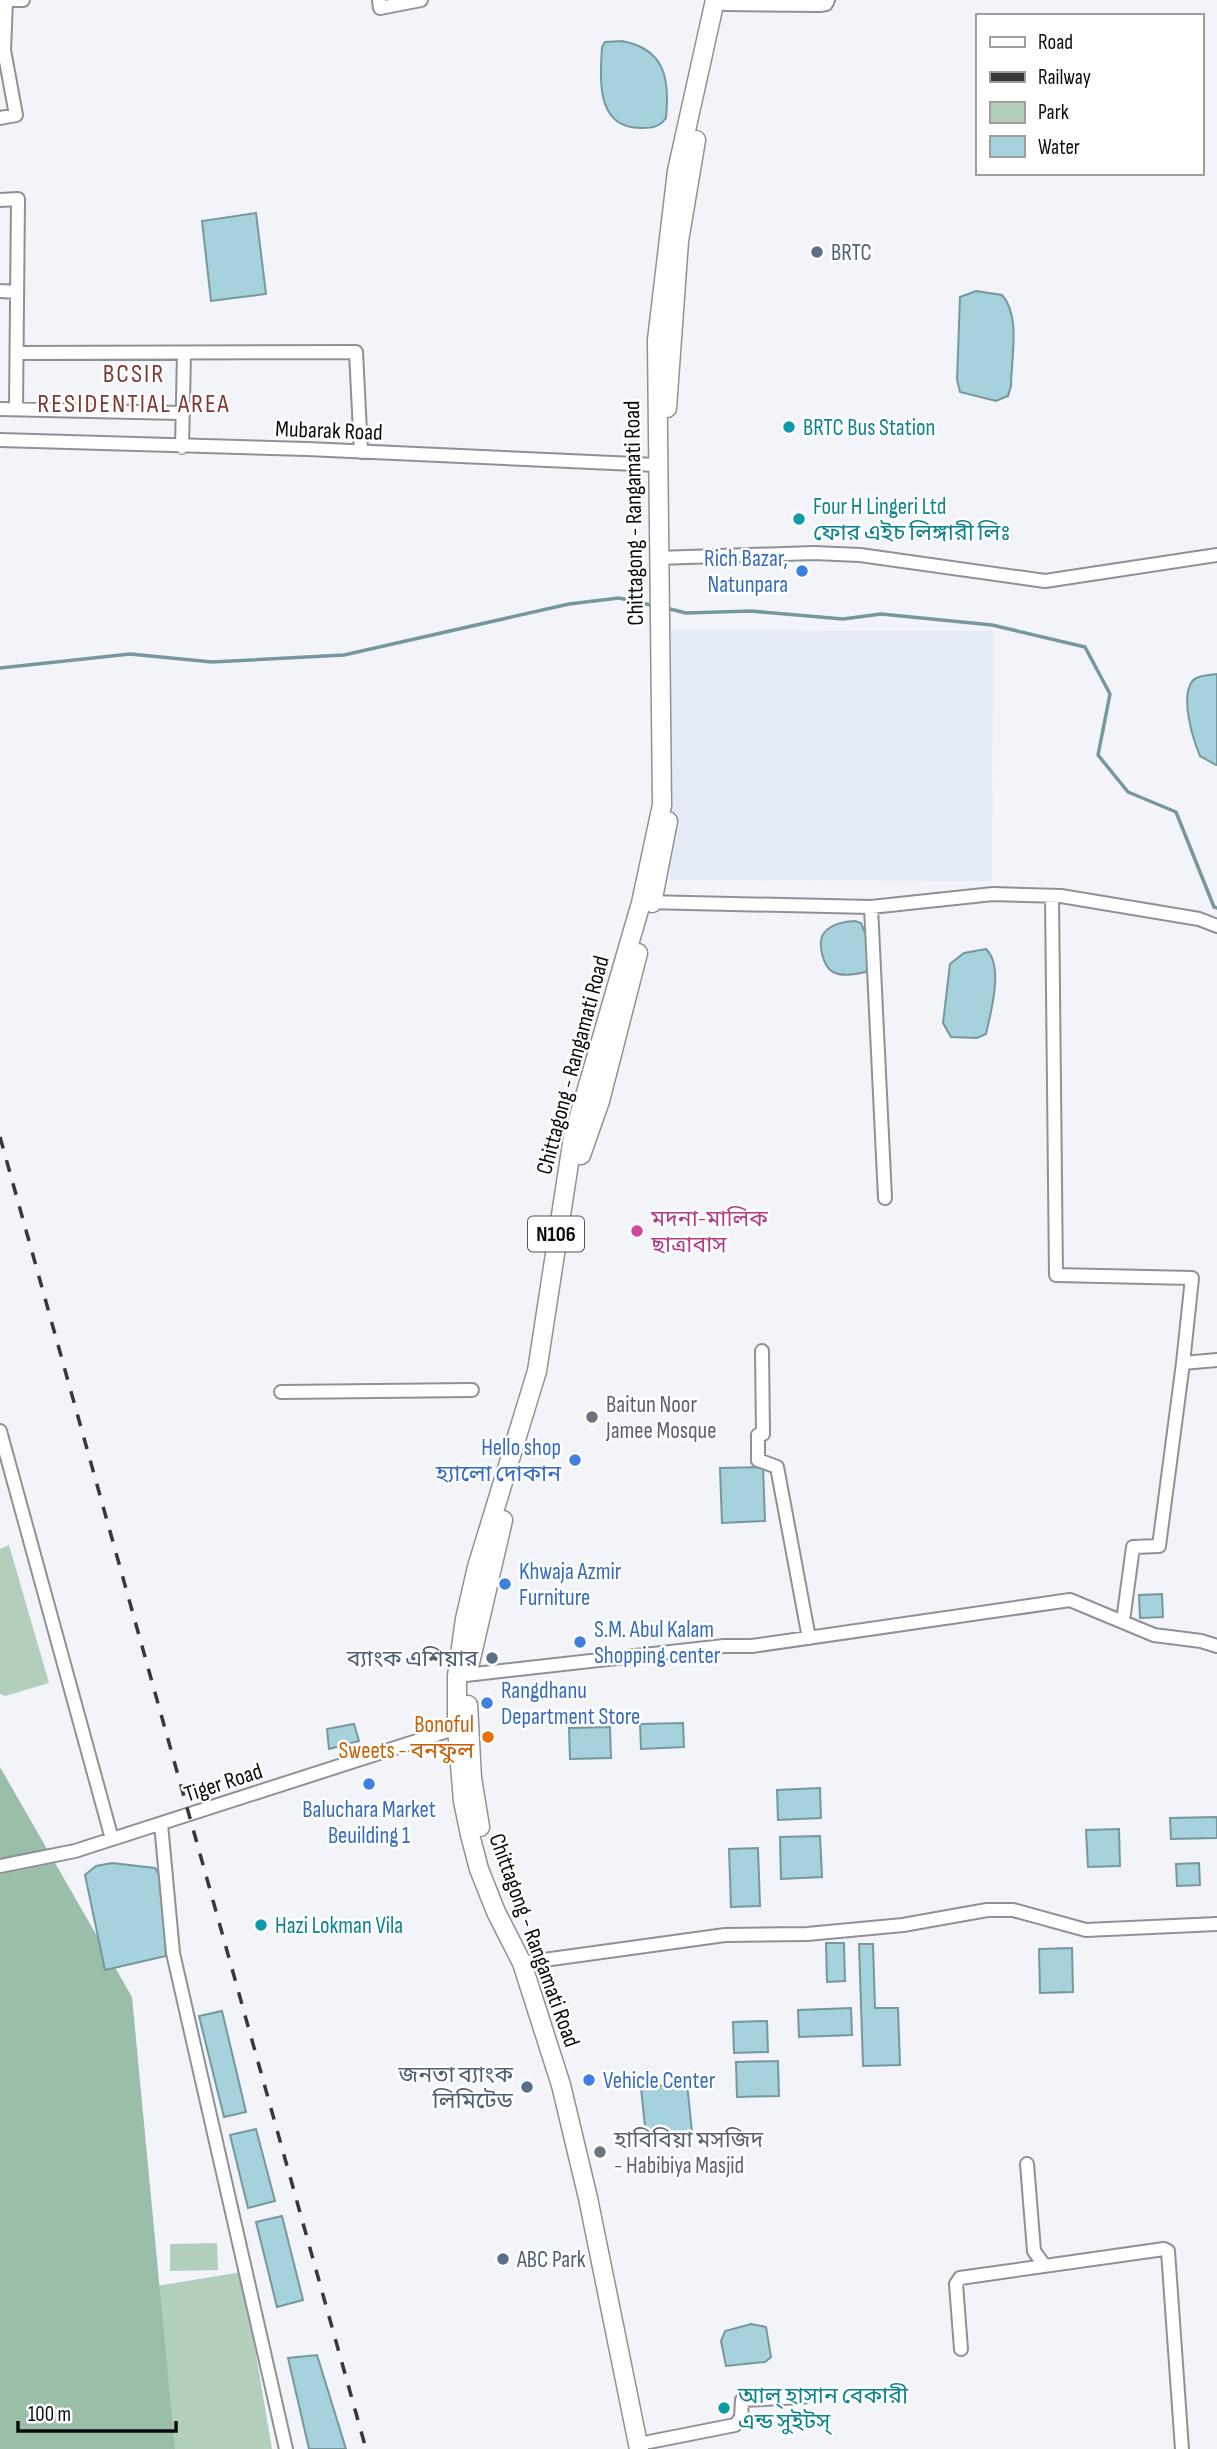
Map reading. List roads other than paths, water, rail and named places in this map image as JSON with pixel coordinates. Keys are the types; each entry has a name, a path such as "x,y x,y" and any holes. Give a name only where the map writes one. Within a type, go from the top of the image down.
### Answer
{"highway":[{"name":"Chittagong - Rangamati Road","path":"526,1962 479,1869 463,1801 457,1728 465,1619 477,1567 537,1371 573,1137 647,902 662,805 657,340 665,251 677,171 722,1"},
{"name":"Chittagong - Rangamati Road","path":"661,558 667,407 679,241 722,1"},
{"name":"Chittagong - Rangamati Road","path":"462,1677 472,1778 485,1850 526,1962 561,2085 646,2446"}],"street":[{"path":"0,0 23,0"},
{"path":"379,0 380,8 421,0"},
{"path":"722,1 820,5 826,4 828,0"},
{"path":"0,118 16,115 4,50 6,1"},
{"path":"0,200 18,198 16,409"},
{"path":"0,291 17,292"},
{"path":"17,353 356,352 361,452"},
{"path":"182,447 184,354"},
{"path":"0,409 181,412"},
{"name":"Mubarak Road","path":"0,440 657,465"},
{"path":"661,558 814,553 860,555 1045,581 1217,555"},
{"path":"647,902 871,907 993,894 1052,896 1199,919 1217,926"},
{"path":"1052,896 1056,1275 1192,1278 1159,1546 1133,1547 1123,1621"},
{"path":"871,907 885,1198"},
{"path":"762,1350 762,1434 758,1435 758,1460 777,1467 808,1638"},
{"path":"1183,1363 1217,1360"},
{"path":"281,1392 471,1390"},
{"path":"0,1431 112,1839"},
{"path":"462,1677 808,1638 1070,1600 1154,1635 1201,1641 1217,1646"},
{"name":"Tiger Road","path":"0,1866 75,1851 457,1728"},
{"path":"161,1824 173,1953 286,2449"},
{"path":"526,1962 726,1936 807,1934 903,1925 987,1910 1013,1910 1086,1930 1217,1924"},
{"path":"1027,2164 1034,2251 1044,2265"},
{"path":"961,2349 957,2280 1160,2248 1167,2251 1182,2449"},
{"path":"646,2446 735,2425 741,2418 742,2400 803,2397"}],"water":[{"path":"622,41 648,51 662,68 667,91 666,118 656,126 642,128 616,121 604,101 602,47 605,42"},
{"path":"256,213 266,294 211,301 202,221"},
{"path":"976,291 1002,295 1011,314 1014,338 1011,386 1008,396 996,401 960,392 957,380 960,297"},
{"path":"1217,674 1216,765 1200,756 1191,730 1187,700 1193,680"},
{"path":"855,921 861,923 866,935 868,968 866,972 858,974 837,974 829,969 824,960 822,937 834,925"},
{"path":"986,949 994,966 995,977 986,1034 977,1038 951,1037 943,1023 950,964 964,953"},
{"path":"763,1467 765,1521 722,1523 720,1468"},
{"path":"1162,1594 1163,1617 1140,1618 1139,1595"},
{"path":"683,1723 684,1747 641,1749 640,1724"},
{"path":"354,1724 359,1741 329,1749 327,1729"},
{"path":"610,1727 611,1758 570,1759 569,1728"},
{"path":"820,1788 821,1818 778,1820 777,1790"},
{"path":"1217,1817 1217,1838 1171,1839 1170,1818"},
{"path":"1119,1829 1120,1866 1088,1867 1086,1830"},
{"path":"820,1836 822,1877 781,1879 780,1837"},
{"path":"758,1848 760,1906 731,1907 729,1849"},
{"path":"112,1863 155,1868 160,1876 166,1956 105,1970 85,1875 96,1866"},
{"path":"1199,1863 1200,1885 1177,1886 1176,1864"},
{"path":"826,1943 844,1943 845,1981 827,1982"},
{"path":"859,1944 873,1944 875,2008 898,2008 900,2065 863,2066"},
{"path":"1072,1948 1073,1992 1040,1993 1039,1949"},
{"path":"851,2008 852,2035 799,2037 798,2010"},
{"path":"222,2011 246,2112 224,2117 199,2016"},
{"path":"767,2021 768,2052 734,2053 733,2022"},
{"path":"778,2061 779,2096 737,2097 736,2062"},
{"path":"687,2083 692,2132 646,2136 641,2088"},
{"path":"256,2129 275,2201 248,2208 230,2135"},
{"path":"282,2216 303,2300 277,2307 256,2222"},
{"path":"751,2324 766,2327 771,2357 765,2362 726,2366 721,2341 725,2331"},
{"path":"317,2355 346,2449 309,2449 288,2358"}],"waterway":[{"path":"0,668 130,654 212,662 344,655 569,604 619,598 655,606"},
{"path":"666,608 686,613 751,611 843,619 881,614 992,625 1085,647 1110,694 1098,755 1128,792 1176,812 1214,907 1217,908"}],"railway":[{"path":"0,1137 366,2449"}],"place":[{"name":"BRTC","path":"817,252"},
{"name":"BRTC Bus Station","path":"789,427"},
{"name":"Four H Lingeri Ltd ফোর এইচ লিঙ্গারী লিঃ","path":"799,519"},
{"name":"Rich Bazar, Natunpara","path":"802,571"},
{"name":"মদনা-মালিক ছাত্রাবাস","path":"637,1231"},
{"name":"Baitun Noor Jamee Mosque","path":"592,1417"},
{"name":"Hello shop হ্যালো দোকান","path":"575,1460"},
{"name":"Khwaja Azmir Furniture","path":"505,1584"},
{"name":"S.M. Abul Kalam Shopping center","path":"580,1642"},
{"name":"ব্যাংক এশিয়ার","path":"492,1658"},
{"name":"Rangdhanu Department Store","path":"487,1703"},
{"name":"Bonoful Sweets - বনফুল","path":"488,1737"},
{"name":"Baluchara Market Beuilding 1","path":"369,1784"},
{"name":"Hazi Lokman Vila","path":"261,1925"},
{"name":"Vehicle Center","path":"589,2080"},
{"name":"জনতা ব্যাংক লিমিটেড","path":"527,2087"},
{"name":"হাবিবিয়া মসজিদ - Habibiya Masjid","path":"600,2152"},
{"name":"ABC Park","path":"503,2259"},
{"name":"আল্ হাসান বেকারী এন্ড সুইটস্","path":"724,2408"}],"district":[{"name":"BCSIR RESIDENTIAL AREA","path":"134,388"}]}
